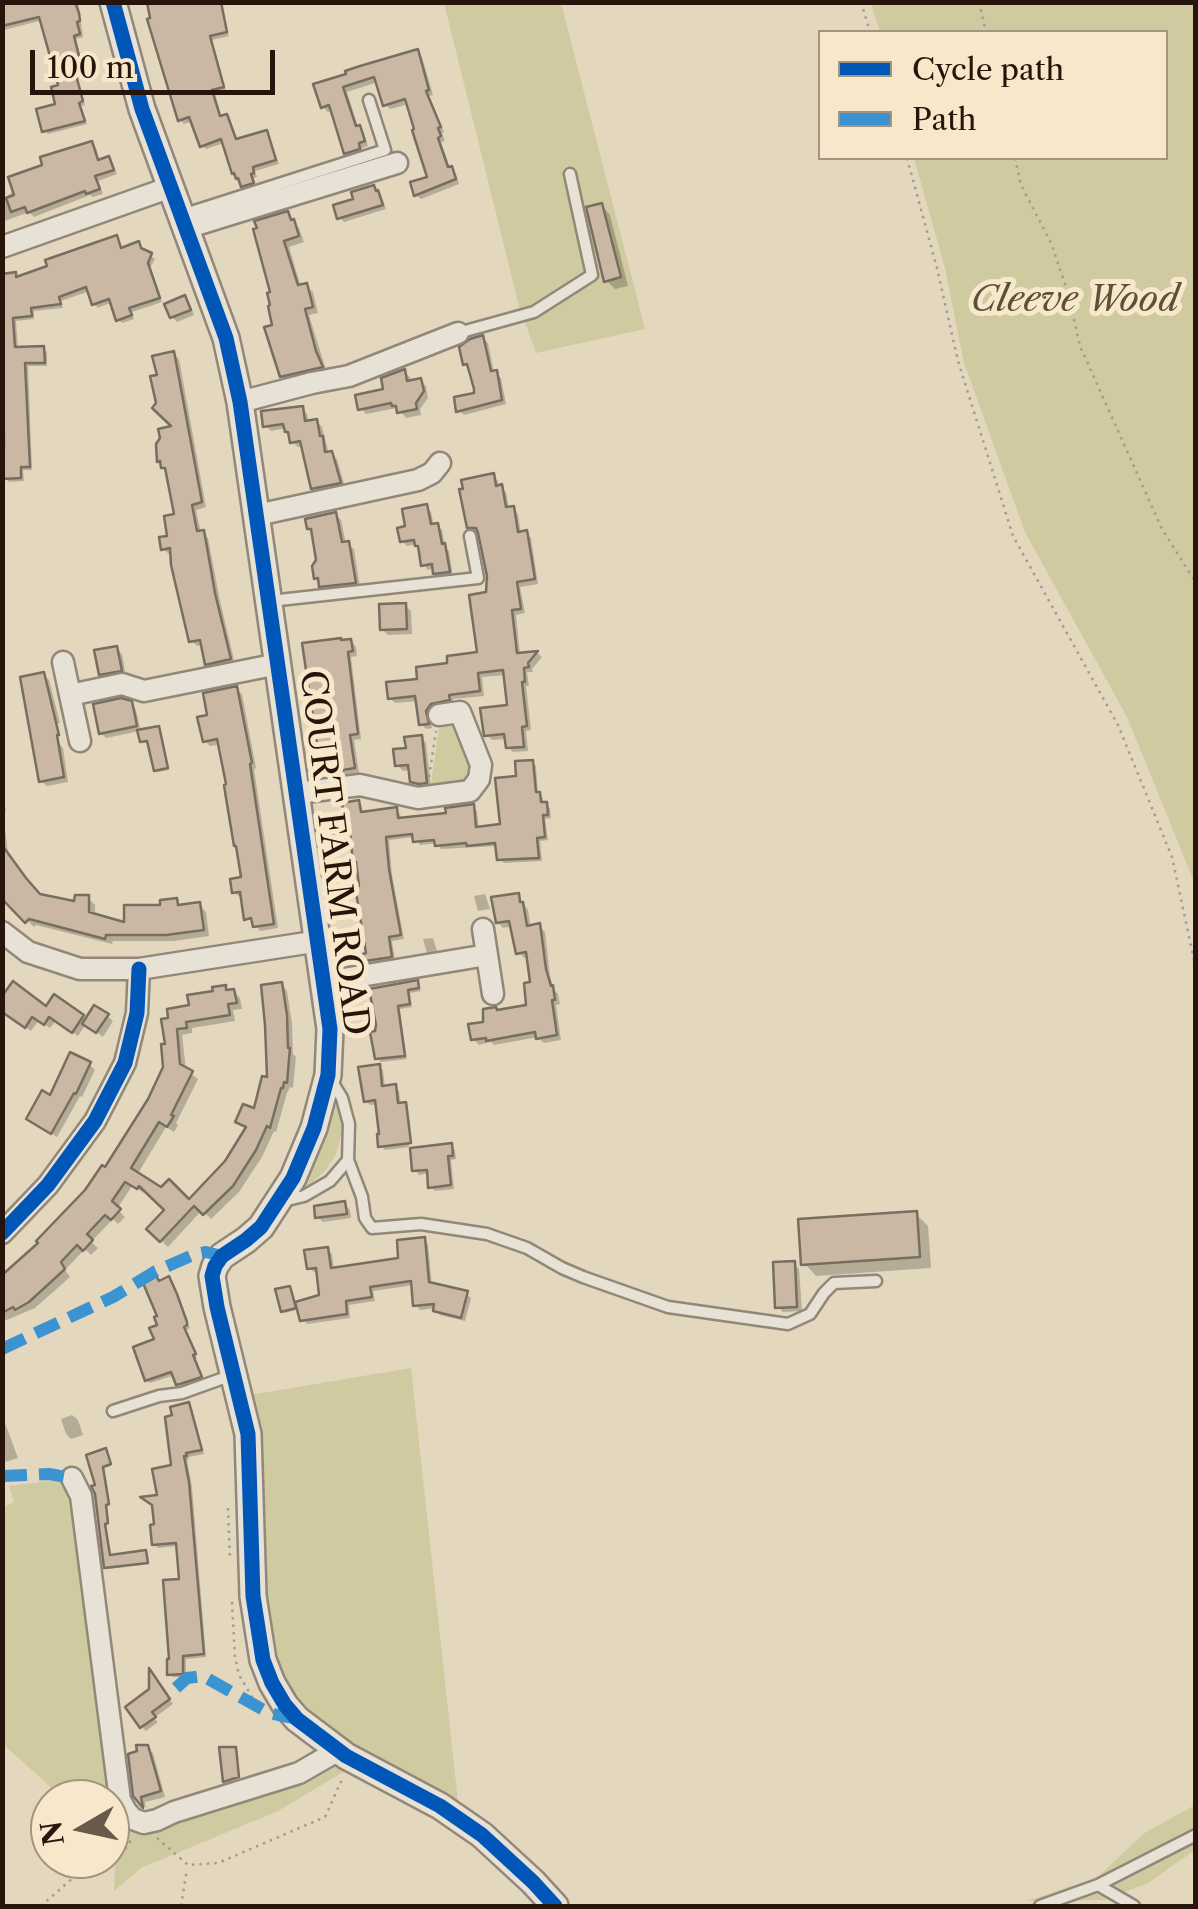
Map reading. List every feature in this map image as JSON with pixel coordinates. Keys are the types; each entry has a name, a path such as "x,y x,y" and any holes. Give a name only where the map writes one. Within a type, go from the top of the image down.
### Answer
{"street":[{"name":"COURT FARM ROAD","path":"113,2 142,110 226,338 240,402 330,1029 328,1075 314,1128 293,1178 261,1227 214,1266 212,1287 248,1434 253,1596 263,1660 284,1705 298,1718 342,1753 440,1806 482,1835 555,1906"},
{"path":"184,222 397,163"},
{"path":"2,247 171,187"},
{"path":"240,402 349,376 458,333"},
{"path":"258,515 418,480 432,473 440,463"},
{"path":"63,662 80,742"},
{"path":"70,695 122,684 144,691 278,664"},
{"path":"298,793 360,785 418,798 470,791 479,779 481,765 458,709"},
{"path":"483,929 493,994"},
{"path":"2,932 28,952 80,969 139,969 319,941"},
{"path":"325,982 487,955"},
{"path":"2,1233 48,1184 94,1121 118,1077 138,1014 139,969"},
{"path":"72,1478 81,1496 120,1800 133,1819 149,1829 342,1753"}],"lane":[{"path":"184,222 385,150 369,100"},
{"path":"458,333 534,312 592,276 570,174"},
{"path":"270,601 478,578 470,536"},
{"path":"328,1075 342,1098 349,1124 348,1160 362,1196 365,1218 372,1228 421,1224 486,1234 527,1248 583,1277 668,1307 788,1324 810,1314 834,1283 876,1281"},
{"path":"278,1202 304,1196 330,1181 348,1160"},
{"path":"113,1411 233,1375"},
{"path":"1040,1906 1098,1885 1196,1835"},
{"path":"1098,1885 1134,1906"}],"path":[{"path":"861,2 869,30"},
{"path":"978,2 985,30"},
{"path":"908,160 958,362 1013,536 1118,725 1172,857 1196,969"},
{"path":"1015,160 1021,186 1051,244 1080,346 1162,529 1196,583"},
{"path":"426,798 458,709"},
{"path":"41,1906 74,1878 115,1864 149,1829 188,1866 218,1863 325,1817 345,1772 342,1753"},
{"path":"181,1906 188,1866"}],"green space":[{"path":"444,3 561,3 645,329 536,353 519,306","holes":["602,204 620,277 604,282 585,208"]},
{"name":"Cleeve Wood","path":"871,3 1195,3 1195,880 1127,717 1025,532 964,363 945,268 915,160 1168,160 1168,30 879,30"},
{"path":"440,722 459,726 473,764 470,781 430,790"},
{"path":"331,1104 338,1107 343,1124 335,1156 324,1172 309,1185 303,1185"},
{"path":"411,1368 458,1802 440,1806 347,1755 345,1771 278,1811 141,1868 130,1877 130,1802 133,1819 338,1751 272,1683 238,1397"},
{"path":"72,1478 126,1779 42,1779 3,1744 3,1508 14,1502 9,1486"},
{"path":"1195,1805 1195,1850 1148,1883 1104,1900 1027,1901 1098,1877 1143,1834"},
{"path":"114,1879 128,1879 114,1891"}],"building":[{"path":"2,2 75,2 80,34 74,36 79,63 73,64 85,121 42,132 36,109 55,104 51,87 58,85 39,17 2,26"},
{"path":"147,2 221,2 227,32 210,36 224,87 212,90 220,116 227,114 236,139 267,130 276,160 253,167 254,183 241,187 232,174 221,139 200,147 189,117 178,121 147,19"},
{"path":"418,49 429,90 426,91 441,127 438,138 456,179 414,196 410,182 427,177 405,99 383,106 374,77 343,87 365,141 359,143 360,149 344,154 329,105 321,108 313,84"},
{"path":"92,141 98,160 109,156 114,170 95,176 100,189 27,213 25,207 11,212 6,198 14,195 8,177 42,165 40,157"},
{"path":"374,185 383,205 337,219 333,205 353,199 351,192"},
{"path":"602,203 621,277 604,282 586,207"},
{"path":"288,211 299,236 284,241 298,285 307,283 313,307 305,309 323,367 280,377 264,327 272,325 267,293 270,292 253,229 257,228 254,221"},
{"path":"117,235 121,248 139,241 141,248 152,253 148,263 160,298 129,308 132,315 116,321 109,299 92,305 86,287 59,297 61,304 31,308 32,316 13,318 15,347 44,346 45,363 25,363 30,467 21,467 21,478 2,479 2,274 16,272 16,277 47,266 45,260"},
{"path":"185,295 191,310 170,318 164,304"},
{"path":"483,335 491,371 497,370 502,400 456,412 454,397 474,393 459,347"},
{"path":"174,351 202,502 192,505 197,531 204,530 231,659 205,665 200,640 189,642 170,548 161,550 159,537 167,536 164,516 174,514 165,468 157,462 156,444 160,438 158,429 171,426 152,408 156,403 150,376 157,375 152,356"},
{"path":"405,369 407,381 421,378 424,391 416,403 417,409 397,413 391,403 358,410 355,395 383,389 381,378"},
{"path":"303,406 305,421 317,419 325,452 332,451 341,483 311,489 300,441 290,443 283,424 263,427 261,411"},
{"path":"494,473 496,486 502,484 506,507 514,506 518,532 527,530 535,579 517,582 521,609 512,610 517,653 538,651 529,667 524,668 524,747 506,748 504,734 484,736 480,708 507,705 503,670 478,673 480,691 449,695 450,700 431,704 426,711 429,724 419,725 415,696 388,699 386,682 417,679 416,667 447,663 447,656 477,652 469,595 486,592 487,576 478,533 476,528 467,528 459,489 463,489 461,480"},
{"path":"427,504 431,524 438,523 442,544 445,543 450,572 433,574 432,564 421,566 414,540 400,542 397,528 405,526 402,509"},
{"path":"336,512 342,542 349,541 356,583 319,587 312,566 316,560 311,529 307,529 305,519"},
{"path":"406,603 407,629 380,630 379,604"},
{"path":"351,639 353,651 348,652 358,734 350,735 355,768 337,771 336,758 314,761 312,745 317,744 302,643"},
{"path":"117,646 122,671 99,675 94,650"},
{"path":"44,672 64,777 39,782 20,677"},
{"path":"237,686 274,924 253,927 251,918 244,920 240,892 232,893 230,879 241,877 217,739 203,742 197,717 207,715 203,693"},
{"path":"121,698 132,701 137,726 99,734 93,704"},
{"path":"159,726 168,768 154,771 147,741 140,742 137,730"},
{"path":"422,735 427,783 419,784 410,782 408,765 395,766 393,749 406,748 404,737"},
{"path":"533,760 536,792 540,792 541,802 547,802 548,815 543,815 545,837 537,838 539,858 497,860 495,843 435,846 434,840 413,842 412,834 386,837 401,935 389,937 392,957 365,961 350,833 325,837 322,819 344,816 342,803 359,800 361,812 397,807 398,818 446,813 445,808 474,804 476,827 500,824 495,778 516,776 515,761"},
{"path":"2,845 40,894 74,901 75,895 89,895 89,912 124,922 124,905 160,905 160,900 177,898 178,905 200,902 204,930 166,935 106,935 105,939 29,919 25,923 2,899"},
{"path":"519,893 527,926 540,923 546,969 553,985 557,1035 536,1039 535,1032 471,1040 468,1024 483,1022 483,1009 526,1005 524,983 530,982 526,952 516,954 509,921 496,923 491,897"},
{"path":"418,980 419,988 408,990 410,1004 398,1006 405,1056 375,1059 370,1032 375,1031 376,1025 369,989"},
{"path":"13,981 46,1006 54,994 84,1015 72,1033 49,1017 44,1025 32,1017 25,1028 2,1012 2,996"},
{"path":"282,982 290,1048 287,1083 281,1088 270,1128 267,1126 233,1186 203,1215 194,1206 160,1242 146,1229 164,1210 139,1186 137,1189 125,1182 112,1201 121,1209 111,1220 105,1215 87,1234 93,1240 83,1251 77,1245 61,1262 65,1269 29,1302 2,1313 2,1275 38,1243 102,1165 105,1167 148,1099 163,1067 161,1019 168,1018 167,1009 189,1005 187,995 226,985 226,990 234,989 237,1003 228,1004 230,1015 186,1022 187,1028 177,1029 180,1064 193,1071 167,1127 159,1122 131,1168 161,1187 169,1179 189,1199 225,1161 246,1127 235,1122 243,1104 254,1108 262,1076 267,1077 261,985"},
{"path":"94,1005 109,1014 96,1033 82,1024"},
{"path":"70,1052 91,1062 51,1134 26,1119 42,1090 50,1095"},
{"path":"380,1064 382,1086 396,1084 398,1103 406,1102 411,1143 378,1147 375,1100 364,1102 358,1067"},
{"path":"452,1143 453,1156 448,1156 451,1185 428,1188 427,1170 412,1171 410,1148"},
{"path":"345,1201 347,1214 315,1218 314,1206"},
{"path":"917,1211 920,1257 801,1265 798,1219"},
{"path":"425,1237 429,1282 468,1291 461,1318 433,1311 434,1304 413,1306 411,1281 370,1287 372,1297 346,1301 347,1314 300,1321 295,1302 319,1295 316,1268 307,1269 304,1250 328,1247 331,1268 398,1258 397,1240"},
{"path":"795,1261 797,1307 775,1308 773,1262"},
{"path":"156,1276 159,1281 169,1276 202,1377 176,1385 171,1372 145,1381 133,1347 154,1339 149,1328 157,1325 157,1316 143,1283"},
{"path":"290,1286 296,1308 281,1312 275,1289"},
{"path":"189,1402 202,1450 184,1456 204,1654 183,1656 183,1674 167,1675 163,1580 179,1579 176,1543 152,1545 152,1505 140,1497 157,1495 152,1469 171,1465 165,1417 172,1415 170,1407"},
{"path":"106,1448 111,1464 103,1467 109,1504 105,1524 110,1555 146,1550 148,1563 104,1568 91,1486 95,1485 86,1455"},
{"path":"149,1668 170,1699 152,1712 156,1717 140,1728 125,1707 149,1689"},
{"path":"136,1745 148,1745 161,1791 141,1797 143,1808 133,1796 128,1754 137,1751"},
{"path":"219,1747 236,1747 239,1777 223,1782"}],"marked path":[{"path":"2,1349 195,1254 222,1256"},
{"path":"2,1476 49,1474 72,1478"},
{"path":"176,1688 187,1678 203,1676 269,1713 297,1719"}],"cycle path":[{"path":"113,2 142,109 226,338 240,402 330,1029 328,1075 314,1128 293,1178 261,1227 222,1256 212,1276 248,1434 253,1596 263,1660 272,1683 297,1719 346,1756 440,1806 482,1835 555,1906"},
{"path":"2,1233 48,1185 95,1121 125,1063 137,1013 139,969"}]}
